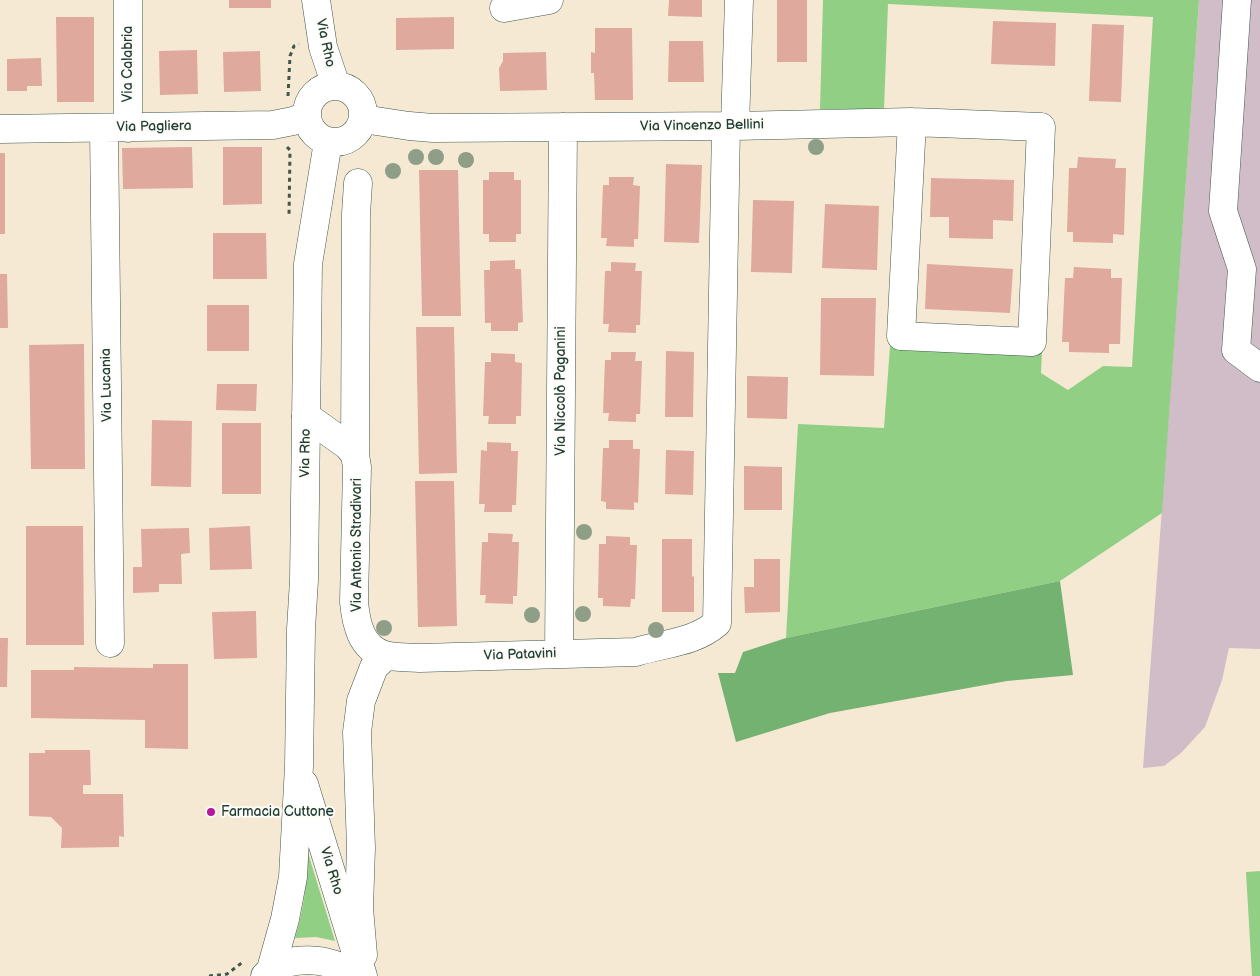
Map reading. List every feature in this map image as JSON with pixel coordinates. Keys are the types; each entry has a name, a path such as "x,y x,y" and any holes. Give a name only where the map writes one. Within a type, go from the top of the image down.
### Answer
{"street":[{"name":"Via Calabria","path":"116,128 128,0"},
{"name":"Via Rho","path":"316,0 323,47 336,86"},
{"path":"504,8 549,0"},
{"path":"731,126 739,0"},
{"path":"1238,0 1223,211 1242,269 1236,350 1260,368"},
{"path":"336,86 354,93 360,100 363,109 363,119 361,126 351,138 336,143 328,142 313,133 306,116 310,101 314,95 321,90 336,86"},
{"name":"Via Pagliera","path":"0,129 273,125 306,116"},
{"name":"Via Vincenzo Bellini","path":"363,119 433,128 731,126 912,122 1041,127 1032,342 901,336 912,122"},
{"name":"Via Patavini","path":"386,656 420,658 636,652 692,638 706,632 717,623 731,126"},
{"name":"Via Niccolò Paganini","path":"559,654 563,127"},
{"name":"Via Lucania","path":"110,643 116,128"},
{"name":"Via Rho","path":"268,973 285,919 293,877 299,766 301,629 304,580 308,264 328,142"},
{"name":"Via Antonio Stradivari","path":"358,183 356,224 355,455 357,467 354,602 360,633 367,644 376,652 386,656"},
{"path":"306,416 348,446 355,455"},
{"path":"364,976 359,908 361,848 357,732 361,701 374,667 386,656"},
{"name":"Via Rho","path":"299,766 364,976"},
{"path":"268,973 295,962 307,960 330,963 350,972 353,976"}],"shaded area":[{"path":"1199,0 1260,0 1260,649 1229,648 1222,680 1205,727 1181,753 1164,766 1143,768"}],"green space":[{"path":"823,0 1199,0 1162,513 1060,581 786,638 798,424 884,428 890,346 1042,352 1041,373 1068,390 1103,366 1132,367 1153,17 888,4 884,109 820,109"},
{"path":"1060,581 1073,675 1007,681 830,713 736,742 718,673 735,673 743,652 786,638"},
{"path":"308,853 335,941 316,937 295,938 301,916"},
{"path":"1260,871 1260,976 1252,976 1246,872"}],"building":[{"path":"229,0 271,0 271,8 229,8"},
{"path":"669,0 702,0 702,17 668,16"},
{"path":"777,0 807,0 807,62 777,62"},
{"path":"56,17 94,17 94,102 57,102"},
{"path":"454,17 454,49 396,50 396,18"},
{"path":"993,21 1056,23 1055,66 991,64"},
{"path":"1092,24 1124,25 1121,102 1089,101"},
{"path":"595,28 632,28 633,100 595,100 594,73 591,73 591,52 595,53"},
{"path":"669,41 703,41 704,82 668,82"},
{"path":"197,50 198,94 160,95 159,51"},
{"path":"260,51 261,91 224,92 223,52"},
{"path":"546,52 547,90 500,91 499,68 503,61 503,53"},
{"path":"41,58 42,86 27,86 27,91 7,91 7,59"},
{"path":"192,147 193,188 123,189 122,148"},
{"path":"223,147 262,147 262,204 223,205"},
{"path":"0,153 5,153 5,234 0,234"},
{"path":"1078,157 1116,159 1115,168 1126,168 1124,235 1113,234 1113,243 1073,242 1073,232 1067,232 1069,168 1077,168"},
{"path":"666,164 702,165 699,243 664,242"},
{"path":"419,170 458,170 461,316 422,316"},
{"path":"489,172 514,172 514,180 521,180 521,234 516,234 516,242 489,242 489,234 483,234 483,180 489,180"},
{"path":"609,177 634,177 633,185 640,186 638,239 634,239 634,247 606,246 607,238 601,238 603,185 609,185"},
{"path":"931,178 1014,180 1013,221 993,220 993,239 949,238 949,217 930,217"},
{"path":"753,200 794,201 792,273 751,272"},
{"path":"825,204 879,206 877,270 822,268"},
{"path":"213,233 266,233 267,279 213,279"},
{"path":"515,260 515,269 521,269 523,322 518,323 518,331 491,331 491,323 485,323 484,270 490,270 490,261"},
{"path":"611,262 636,263 635,271 642,271 640,325 636,325 636,333 608,332 609,324 603,324 605,271 611,271"},
{"path":"927,264 1013,269 1010,313 925,309"},
{"path":"1074,267 1111,269 1111,278 1122,278 1120,344 1109,344 1109,353 1069,352 1069,342 1062,342 1065,278 1073,278"},
{"path":"0,274 7,274 8,328 0,328"},
{"path":"821,298 876,298 874,376 820,375"},
{"path":"207,305 249,305 249,351 207,351"},
{"path":"416,327 454,327 457,473 419,474"},
{"path":"84,344 85,469 31,469 29,345"},
{"path":"666,351 694,352 693,417 665,417"},
{"path":"611,352 636,352 635,361 642,361 640,414 636,414 636,422 608,421 609,413 603,413 605,360 611,360"},
{"path":"491,353 515,354 515,362 522,363 521,416 516,416 516,424 488,424 489,416 483,416 485,362 491,362"},
{"path":"747,376 788,377 787,419 747,418"},
{"path":"217,384 257,384 256,411 216,410"},
{"path":"152,420 192,421 191,487 151,486"},
{"path":"222,423 261,423 261,494 222,494"},
{"path":"609,440 633,440 633,449 640,449 638,503 634,502 634,510 606,509 606,502 601,501 603,448 609,448"},
{"path":"487,442 511,443 511,451 518,451 516,505 512,505 512,512 484,512 485,504 479,504 481,450 487,451"},
{"path":"666,450 694,451 693,495 665,494"},
{"path":"744,466 782,467 782,510 744,510"},
{"path":"415,481 454,481 457,626 418,627"},
{"path":"26,526 83,526 84,645 26,645"},
{"path":"250,526 252,569 210,570 209,528"},
{"path":"189,528 190,553 181,554 182,584 159,584 159,592 133,593 133,567 142,567 141,529"},
{"path":"488,533 513,534 512,542 519,542 517,596 513,596 513,604 485,603 486,595 480,595 482,542 488,542"},
{"path":"606,536 630,537 630,545 637,545 635,599 631,599 630,607 603,606 603,598 598,598 599,544 606,544"},
{"path":"662,539 692,539 694,612 662,612"},
{"path":"754,559 780,559 780,612 745,613 744,587 754,587"},
{"path":"256,611 257,658 214,659 212,612"},
{"path":"0,638 8,638 7,687 0,687"},
{"path":"153,664 188,664 188,749 145,748 145,720 31,718 31,670 74,670 74,667 153,668"},
{"path":"45,750 90,750 91,785 83,785 83,794 123,794 124,837 119,836 119,847 61,848 62,828 51,817 29,816 29,753 45,753"}],"place":[{"name":"Farmacia Cuttone","path":"211,812"}]}
